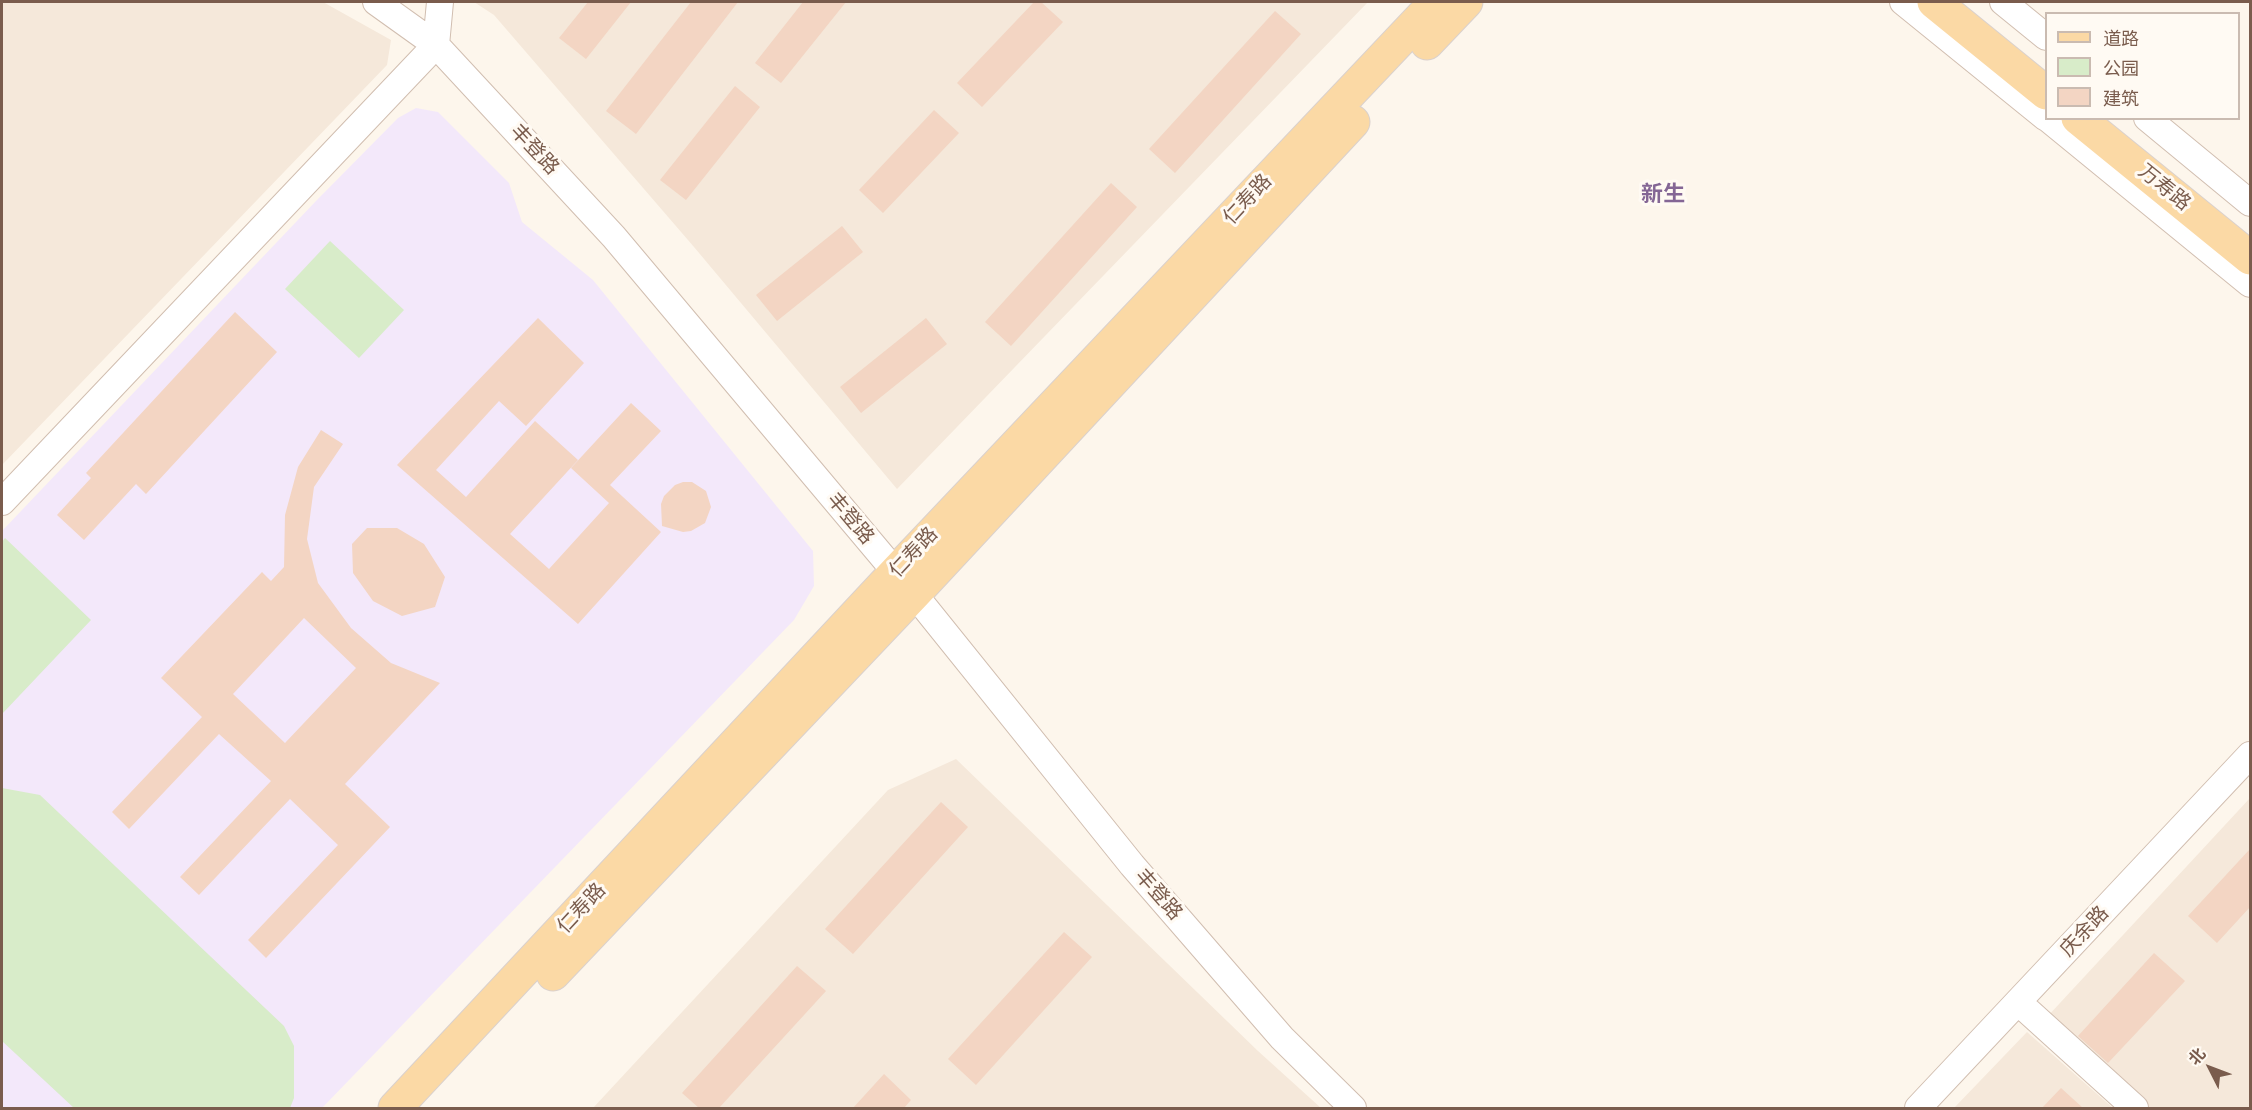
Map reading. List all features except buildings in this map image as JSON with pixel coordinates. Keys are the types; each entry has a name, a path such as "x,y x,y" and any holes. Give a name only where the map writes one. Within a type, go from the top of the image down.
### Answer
{"main road":[{"name":"仁寿路","path":"425,1108 1436,2"},
{"name":"仁寿路","path":"394,1108 1466,2"},
{"path":"1934,2 2045,92"},
{"path":"1970,2 2045,63"},
{"name":"万寿路","path":"2080,120 2250,258"},
{"name":"万寿路","path":"2115,120 2250,230"}],"street":[{"name":"丰登路","path":"376,2 436,45 614,237 905,583 1161,899 1282,1038 1353,1108"},
{"path":"2,502 436,45 440,2"},
{"path":"1903,2 2045,116"},
{"path":"2003,2 2045,36"},
{"path":"2049,120 2250,284"},
{"path":"2149,120 2250,203"},
{"name":"庆余路","path":"1918,1108 2250,755"},
{"path":"2018,1002 2135,1108"}],"shaded area":[{"path":"2,2 323,2 391,40 387,65 2,465"},
{"path":"474,2 1368,2 897,489 694,247 494,15"},
{"path":"416,108 438,112 509,183 522,222 593,280 813,551 814,586 794,620 322,1108 2,1108 2,531 316,201 398,118"},
{"path":"956,759 1258,1051 1321,1108 593,1108 888,790"},
{"path":"2250,798 2250,1108 2147,1108 2047,1017"},
{"path":"2027,1032 2113,1108 1954,1108"}],"green space":[{"path":"330,241 404,310 359,358 285,289"},
{"path":"5,538 91,620 2,714 2,542"},
{"path":"2,788 40,795 284,1026 294,1046 294,1098 290,1108 74,1108 2,1041"}],"district":[{"name":"新生","path":"1663,195"}]}
